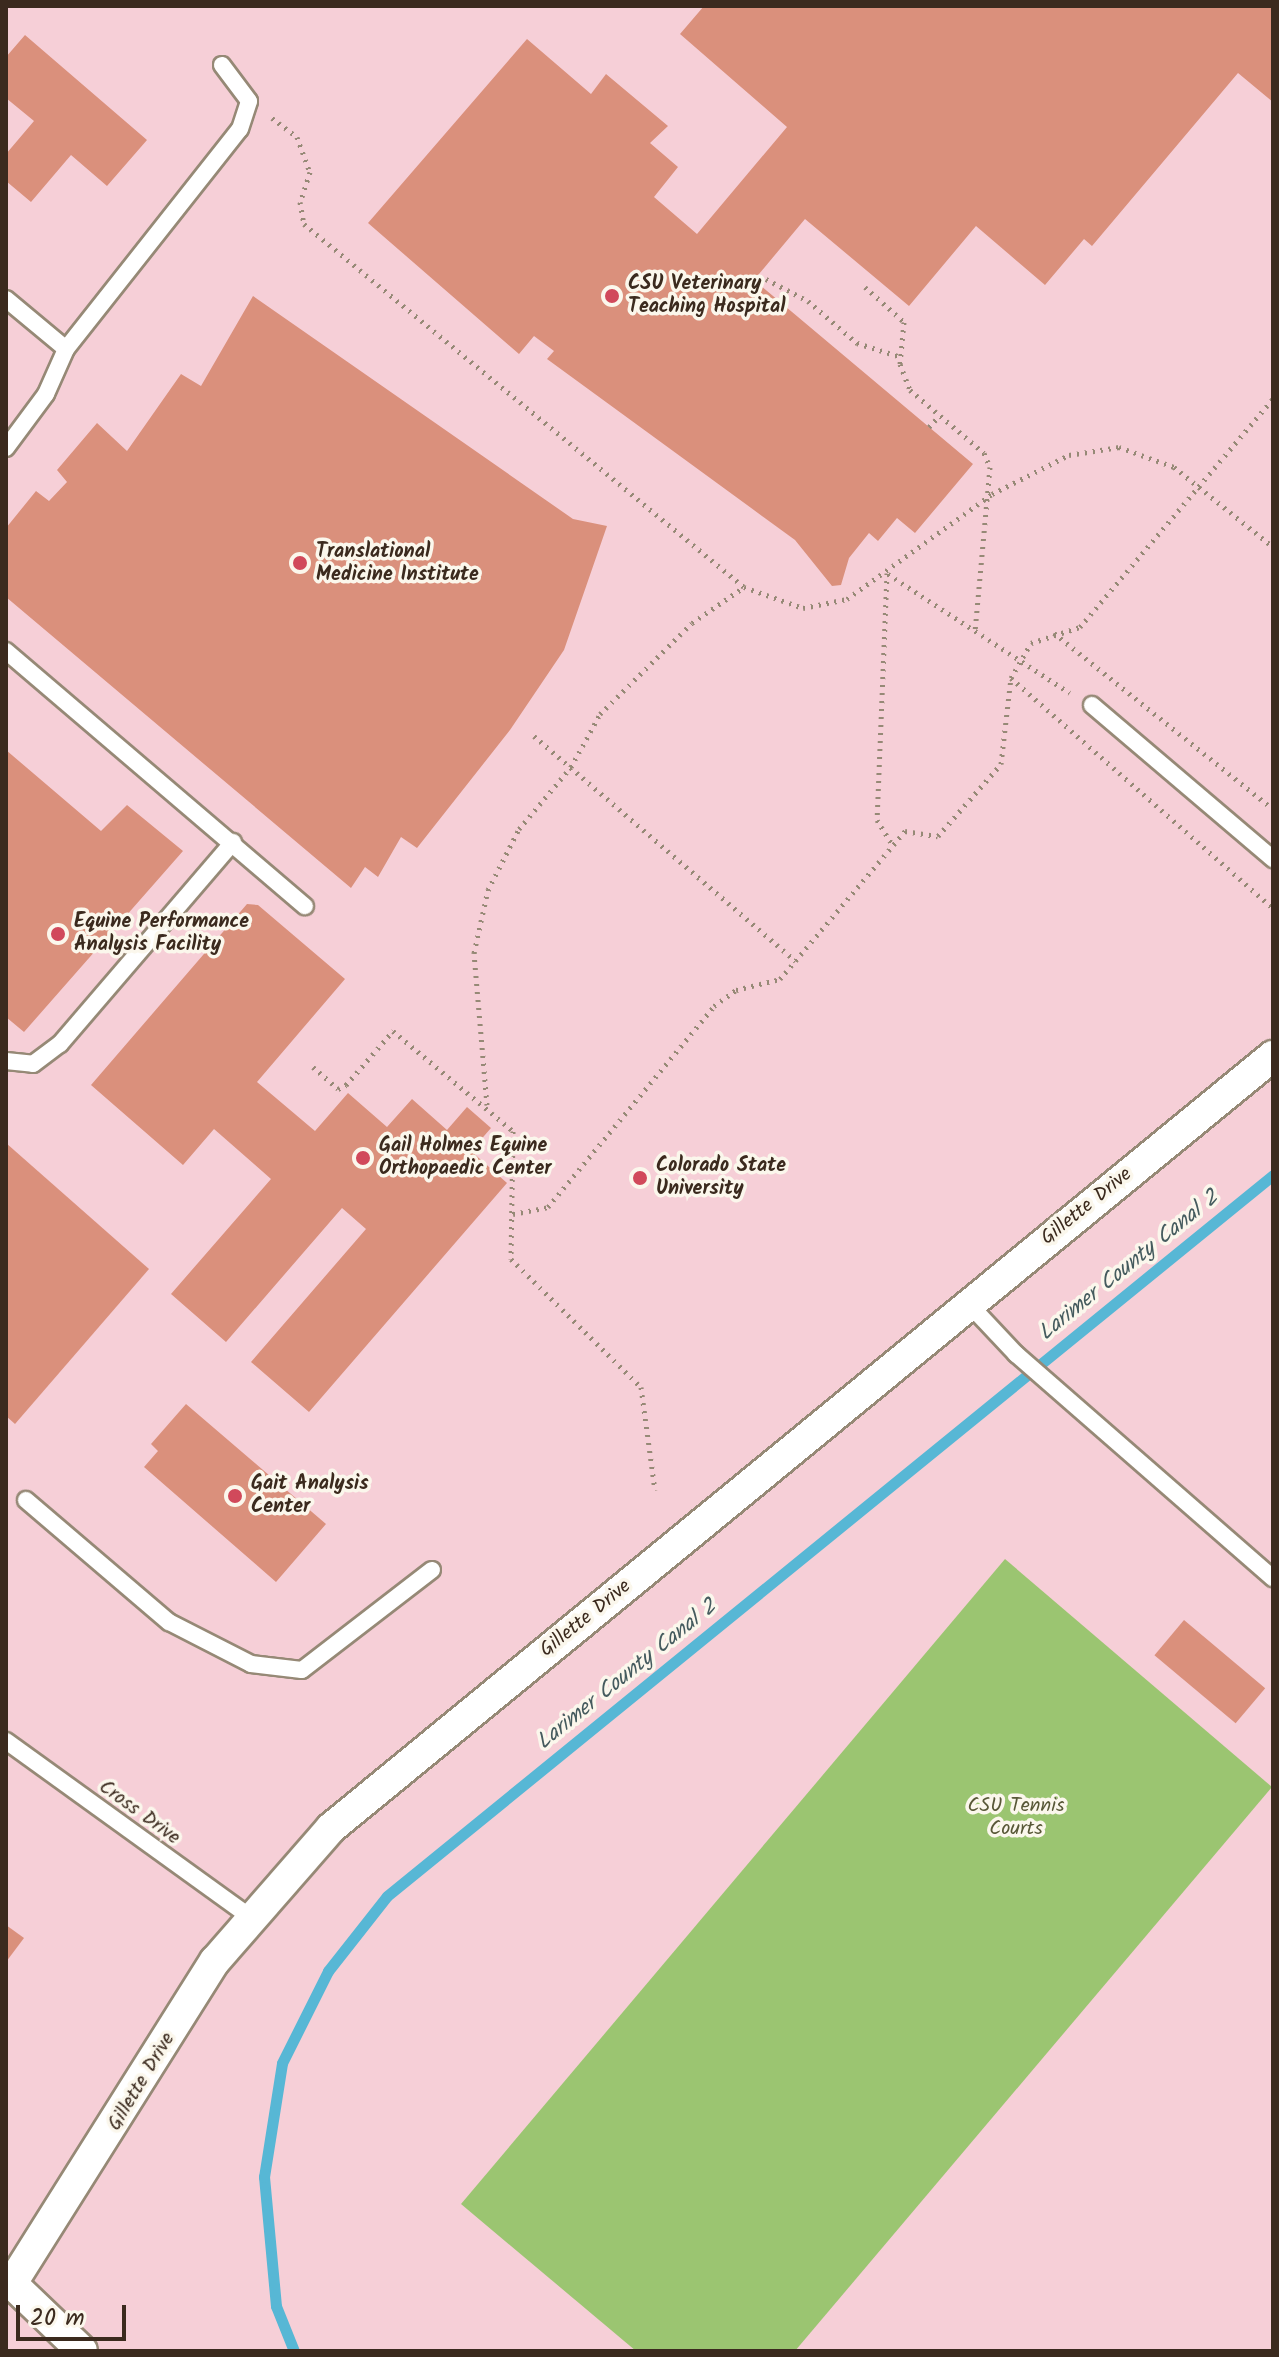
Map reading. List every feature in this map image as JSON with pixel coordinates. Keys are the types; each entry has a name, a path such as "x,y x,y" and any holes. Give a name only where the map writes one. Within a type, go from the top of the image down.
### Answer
{"street":[{"name":"Gillette Drive","path":"9,2281 249,1916 331,1828 1273,1056"},
{"path":"9,2281 82,2351"}],"lane":[{"path":"6,448 46,394 66,349 240,129 249,101 222,65"},
{"path":"6,299 66,349"},
{"path":"6,651 305,906"},
{"path":"1092,705 1273,859"},
{"path":"6,1061 33,1064 60,1044 233,842"},
{"path":"969,1304 1016,1354 1273,1578"},
{"path":"26,1500 169,1622 251,1664 302,1670 432,1570"},
{"name":"Cross Drive","path":"6,1741 249,1916"}],"path":[{"path":"249,101 297,137 310,172 300,202 304,224 744,587 803,608 847,599 887,573 992,494 1069,455 1119,447 1200,485 1273,547"},
{"path":"766,279 808,301 857,343 901,357"},
{"path":"865,287 904,322 901,357 910,390 984,453 992,494 975,633"},
{"path":"513,1214 548,1207 714,1006 736,990 780,979 912,827 938,836 1001,764 1011,678 1031,643 1080,627 1273,399"},
{"path":"929,427 940,415"},
{"path":"887,573 1018,663 1092,705"},
{"path":"887,573 877,820 893,846"},
{"path":"487,1106 474,953 488,890 519,829 571,767 600,714 641,668 744,587"},
{"path":"1054,633 1273,809"},
{"path":"1011,678 1273,908"},
{"path":"534,736 796,961"},
{"path":"313,1067 338,1089 346,1085 393,1031 487,1106 513,1131 511,1259 518,1270 641,1387 655,1490"}],"shaded area":[{"name":"Colorado State University","path":"6,6 1273,6 1273,2351 6,2351"}],"green space":[{"name":"CSU Tennis Courts","path":"1005,1559 1272,1787 795,2351 636,2351 461,2204"}],"building":[{"name":"CSU Veterinary Teaching Hospital","path":"704,6 1273,6 1273,102 1238,73 1092,246 1084,239 1045,285 976,226 909,306 805,219 754,280 973,464 915,533 897,518 878,541 869,533 849,558 841,585 832,586 795,540 547,359 554,351 534,336 519,354 368,223 527,39 591,94 606,74 668,126 650,143 678,167 654,197 697,234 787,127 680,34"},
{"path":"25,35 147,140 107,186 71,155 31,202 6,181 6,154 34,121 6,98 6,57"},
{"name":"Translational Medicine Institute","path":"253,296 573,519 607,526 564,650 510,730 417,848 401,837 378,877 365,867 351,888 6,597 6,528 36,491 49,501 67,482 57,470 97,423 127,451 181,374 201,386"},
{"name":"Equine Performance Analysis Facility","path":"6,750 101,831 127,805 183,851 24,1032 6,1017"},
{"name":"Gail Holmes Equine Orthopaedic Center","path":"247,904 258,905 345,979 257,1082 315,1131 348,1093 387,1127 412,1099 447,1130 467,1107 491,1128 471,1151 507,1183 309,1412 251,1362 366,1229 342,1208 226,1342 171,1294 271,1179 214,1129 183,1165 91,1085"},
{"path":"6,1143 149,1269 15,1424 6,1416"},
{"name":"Gait Analysis Center","path":"186,1404 326,1524 276,1582 144,1467 158,1451 151,1444"},
{"path":"1184,1620 1265,1688 1236,1723 1154,1655"},
{"path":"6,1925 24,1938 6,1962"}],"waterway":[{"name":"Larimer County Canal 2","path":"294,2351 276,2306 264,2177 282,2063 328,1971 387,1896 1273,1175"}],"place":[{"name":"CSU Veterinary Teaching Hospital","path":"612,296"},
{"name":"Translational Medicine Institute","path":"300,563"},
{"name":"Equine Performance Analysis Facility","path":"58,934"},
{"name":"Gail Holmes Equine Orthopaedic Center","path":"363,1158"},
{"name":"Colorado State University","path":"640,1178"},
{"name":"Gait Analysis Center","path":"235,1496"}]}
